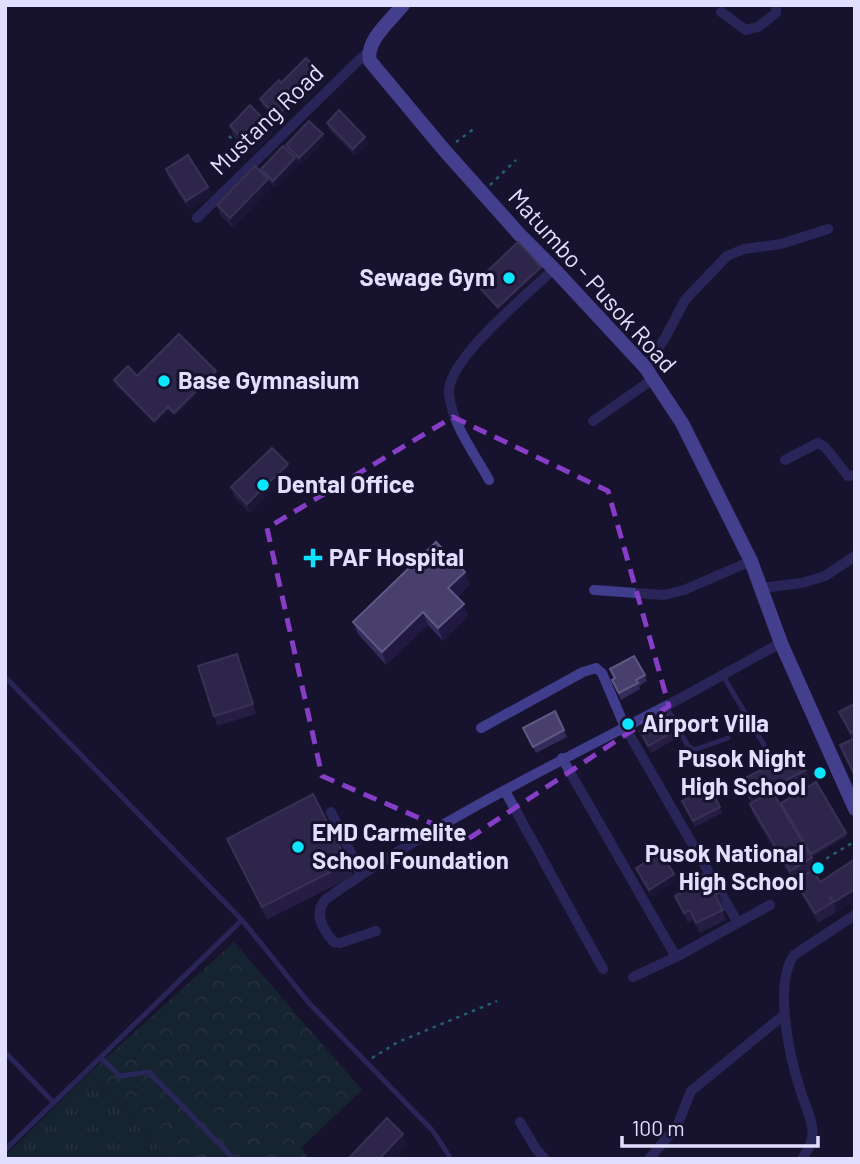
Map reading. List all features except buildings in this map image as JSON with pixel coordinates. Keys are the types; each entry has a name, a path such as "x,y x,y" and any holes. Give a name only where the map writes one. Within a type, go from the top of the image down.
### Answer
{"street":[{"path":"368,53 371,45 403,5"},
{"path":"721,12 746,30 758,27 776,13 776,5"},
{"name":"Matumbo - Pusok Road","path":"368,53 370,61 445,151 649,373 682,423 751,561 781,643 855,809"},
{"name":"Mustang Road","path":"197,218 368,53"},
{"path":"593,421 649,373 685,300 727,256 744,249 781,244 828,229"},
{"path":"489,480 459,425 448,390 450,380 461,359 554,269"},
{"path":"785,460 818,443 825,447 848,476 855,475"},
{"path":"761,588 802,583 825,576 855,556"},
{"path":"594,590 664,595 684,590 751,561"},
{"path":"376,931 340,943 330,937 319,918 319,906 362,874 562,758 666,706 781,643"},
{"path":"481,728 583,672 596,668 602,673 625,727 738,923"},
{"path":"562,758 676,957"},
{"path":"505,791 603,969"},
{"path":"331,812 362,874"},
{"path":"633,978 770,905"},
{"path":"802,1159 812,1140 812,1128 791,1060 785,1014 788,963 794,955 855,915"},
{"path":"649,1159 677,1126 691,1091 785,1014"},
{"path":"520,1122 545,1159"}],"lane":[{"path":"722,674 764,745"},
{"path":"5,677 242,920 309,1003 433,1131 451,1159"},
{"path":"666,706 688,746 694,750 728,738"},
{"path":"5,1150 242,920"},
{"path":"5,1052 54,1102"},
{"path":"101,1058 120,1076 149,1072 234,1159"}],"path":[{"path":"445,151 474,128"},
{"path":"229,136 255,161"},
{"path":"482,192 516,160"},
{"path":"819,863 852,843 855,848"},
{"path":"366,1062 398,1042 497,1001"}],"highlighted area":[{"path":"453,417 608,491 669,706 468,839 322,776 267,528"}],"green space":[{"path":"234,942 362,1090 301,1148 309,1159 172,1159 89,1073"},
{"path":"89,1073 172,1159 5,1159 5,1156"}],"place":[{"name":"Sewage Gym","path":"509,278"},
{"name":"Base Gymnasium","path":"164,381"},
{"name":"Dental Office","path":"263,485"},
{"name":"PAF Hospital","path":"313,558"},
{"name":"Airport Villa","path":"628,724"},
{"name":"Pusok Night High School","path":"820,773"},
{"name":"EMD Carmelite School Foundation","path":"298,847"},
{"name":"Pusok National High School","path":"818,868"}]}
